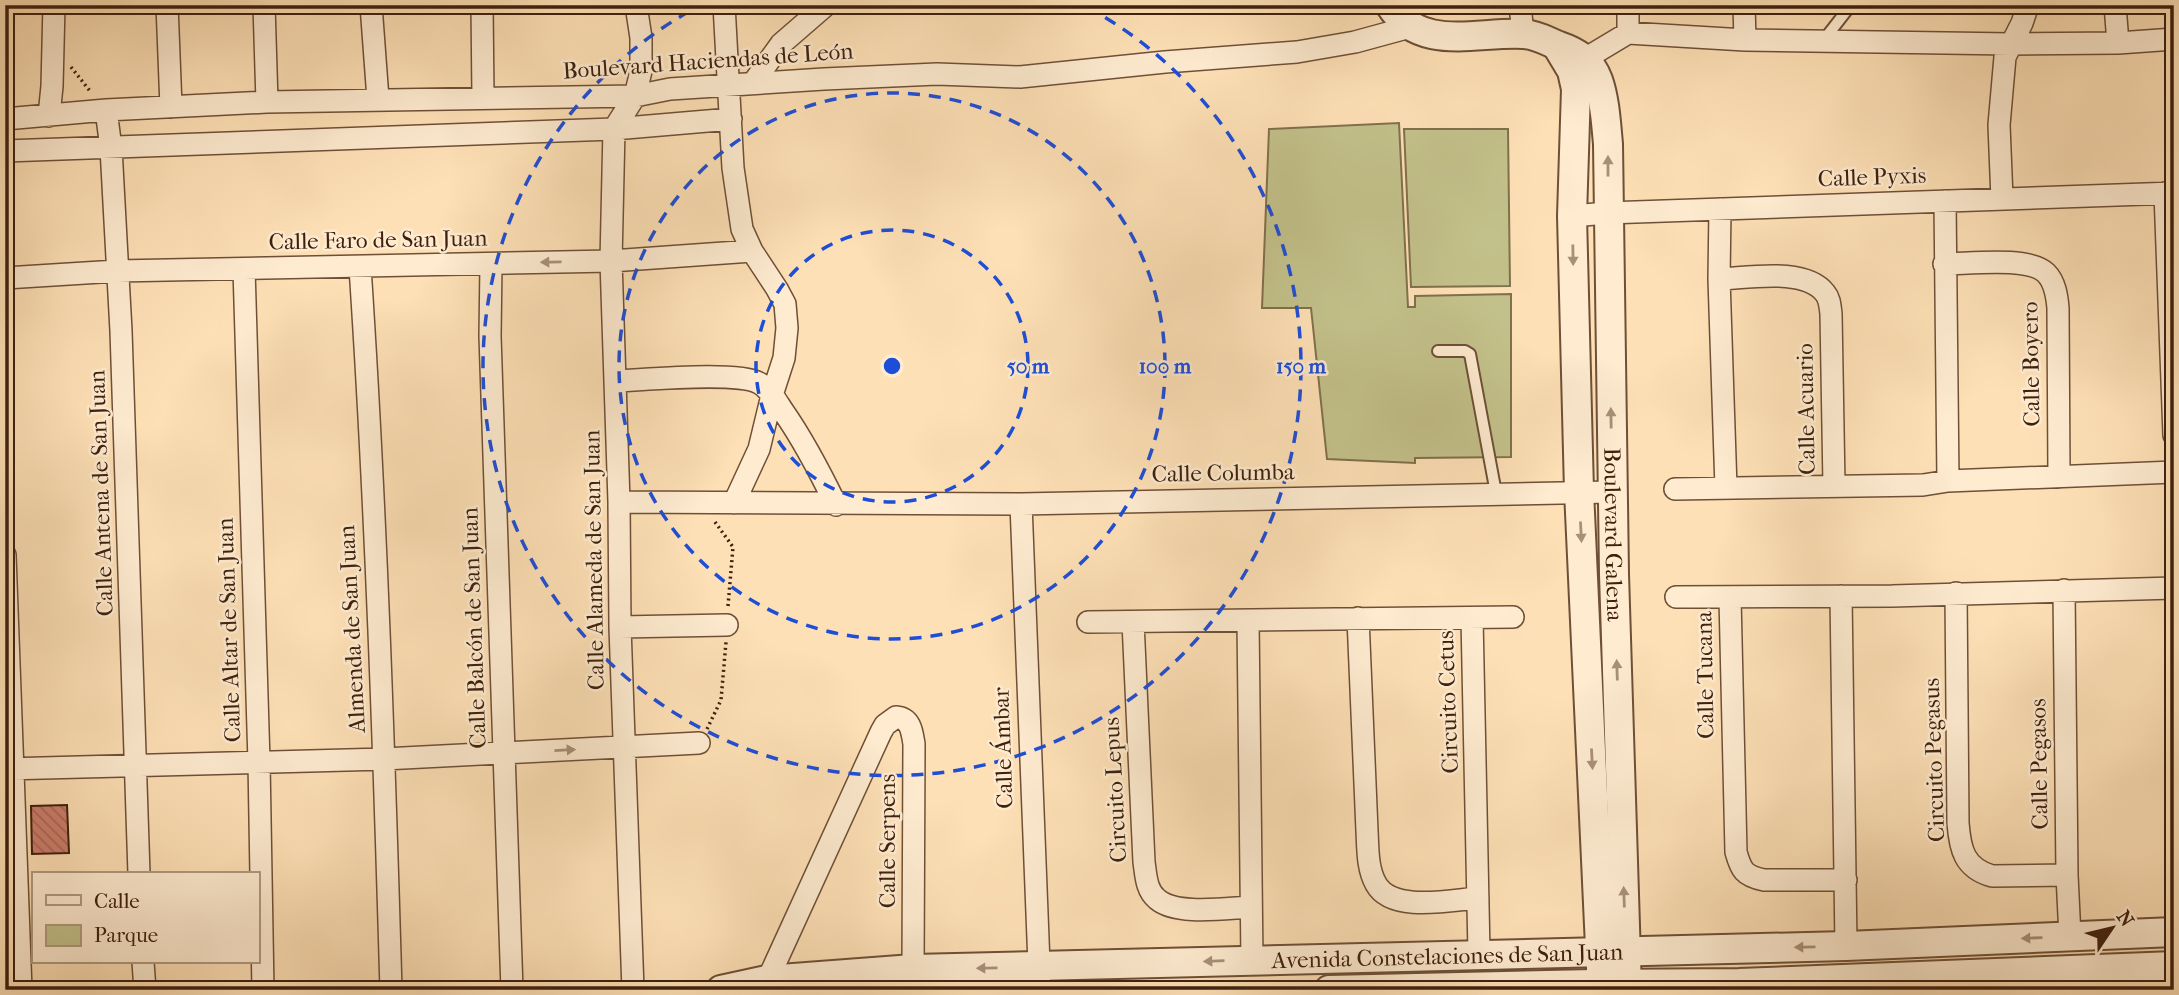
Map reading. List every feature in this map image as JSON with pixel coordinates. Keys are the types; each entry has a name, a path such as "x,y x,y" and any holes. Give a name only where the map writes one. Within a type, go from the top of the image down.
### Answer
{"street":[{"path":"49,116 54,5"},
{"path":"167,5 171,107"},
{"path":"264,5 267,103"},
{"path":"371,5 378,99"},
{"path":"482,5 483,98"},
{"path":"614,129 635,96 641,71 641,38 636,5"},
{"path":"724,5 733,167 742,229 752,251 785,304 788,328 784,358 759,449 734,503"},
{"path":"753,83 781,44 825,5"},
{"path":"1390,5 1410,27 1439,36 1537,36 1577,68 1628,33 1745,40 2011,44 2174,40"},
{"path":"1520,5 1523,34"},
{"path":"1628,5 1628,33"},
{"path":"1744,5 1745,40"},
{"path":"2002,199 1998,125 2005,57 2028,5"},
{"path":"2115,5 2118,43"},
{"name":"Boulevard Haciendas de León","path":"5,119 106,110 267,103 635,96 670,89 937,74 1020,77 1297,52 1355,42 1410,27"},
{"name":"Boulevard Galena","path":"1577,68 1605,114 1608,144 1614,987"},
{"name":"Boulevard Galena","path":"1577,68 1572,216 1578,491 1613,951"},
{"name":"Calle Antena de San Juan","path":"106,110 111,148 121,331 139,872"},
{"path":"5,151 614,129 731,120"},
{"name":"Calle Alameda de San Juan","path":"614,129 611,261 633,990"},
{"path":"2169,193 2174,435"},
{"name":"Calle Pyxis","path":"1572,216 2169,193"},
{"path":"1945,201 1948,481"},
{"path":"1720,209 1719,279 1726,488"},
{"name":"Calle Faro de San Juan","path":"5,278 117,271 611,261 752,251"},
{"name":"Calle Balcón de San Juan","path":"491,264 490,335 512,990"},
{"name":"Calle Boyero","path":"1944,264 2034,265 2046,272 2051,280 2057,293 2058,308 2059,477"},
{"name":"Almenda de San Juan","path":"360,267 369,404 391,990"},
{"name":"Calle Altar de San Juan","path":"244,269 263,990"},
{"name":"Calle Acuario","path":"1675,489 1834,486 1831,314 1825,291 1795,276 1719,279"},
{"path":"615,381 695,377 748,379 759,383 772,395 816,462 836,505"},
{"path":"1834,486 1923,485 1948,481 2174,472"},
{"name":"Calle Columba","path":"619,502 1021,504 1612,492"},
{"name":"Calle Ámbar","path":"1021,504 1039,978"},
{"path":"5,555 9,769 21,990"},
{"path":"1846,946 1841,596 2173,588 2174,600"},
{"name":"Calle Pegasos","path":"2064,590 2070,937"},
{"name":"Circuito Pegasus","path":"1956,593 1958,823 1965,857 1982,873 1992,876 2067,875"},
{"name":"Calle Tucana","path":"1841,596 1730,598 1736,852 1739,864 1752,878 1764,880 1846,880"},
{"path":"1676,597 1730,598"},
{"path":"1472,618 1513,617"},
{"path":"1359,618 1369,865 1376,884 1384,895 1401,901 1478,898"},
{"name":"Circuito Cetus","path":"1088,622 1472,618 1479,953"},
{"path":"1248,621 1252,960"},
{"name":"Circuito Lepus","path":"1133,622 1147,884 1156,899 1170,906 1189,909 1251,907"},
{"path":"620,627 727,625"},
{"name":"Calle Serpens","path":"765,985 881,732 896,717 908,722 914,744 913,969"},
{"path":"9,769 384,759 699,743"},
{"name":"Avenida Constelaciones de San Juan","path":"721,990 913,969 1039,978 1252,960 1846,946 2174,932"},
{"path":"143,964 145,990"},
{"name":"Avenida Constelaciones de San Juan","path":"1329,990 1964,982 2174,967"}],"lane":[{"path":"1823,41 1851,5"},
{"path":"1438,351 1465,351 1470,354 1496,493"}],"path":[{"path":"54,47 106,110"}],"green space":[{"path":"1399,123 1408,307 1415,307 1415,296 1511,294 1511,457 1415,458 1415,463 1327,459 1311,308 1262,308 1269,129"},
{"path":"1404,129 1508,129 1510,286 1411,287"}],"building":[{"path":"67,805 69,853 32,854 31,806"}]}
